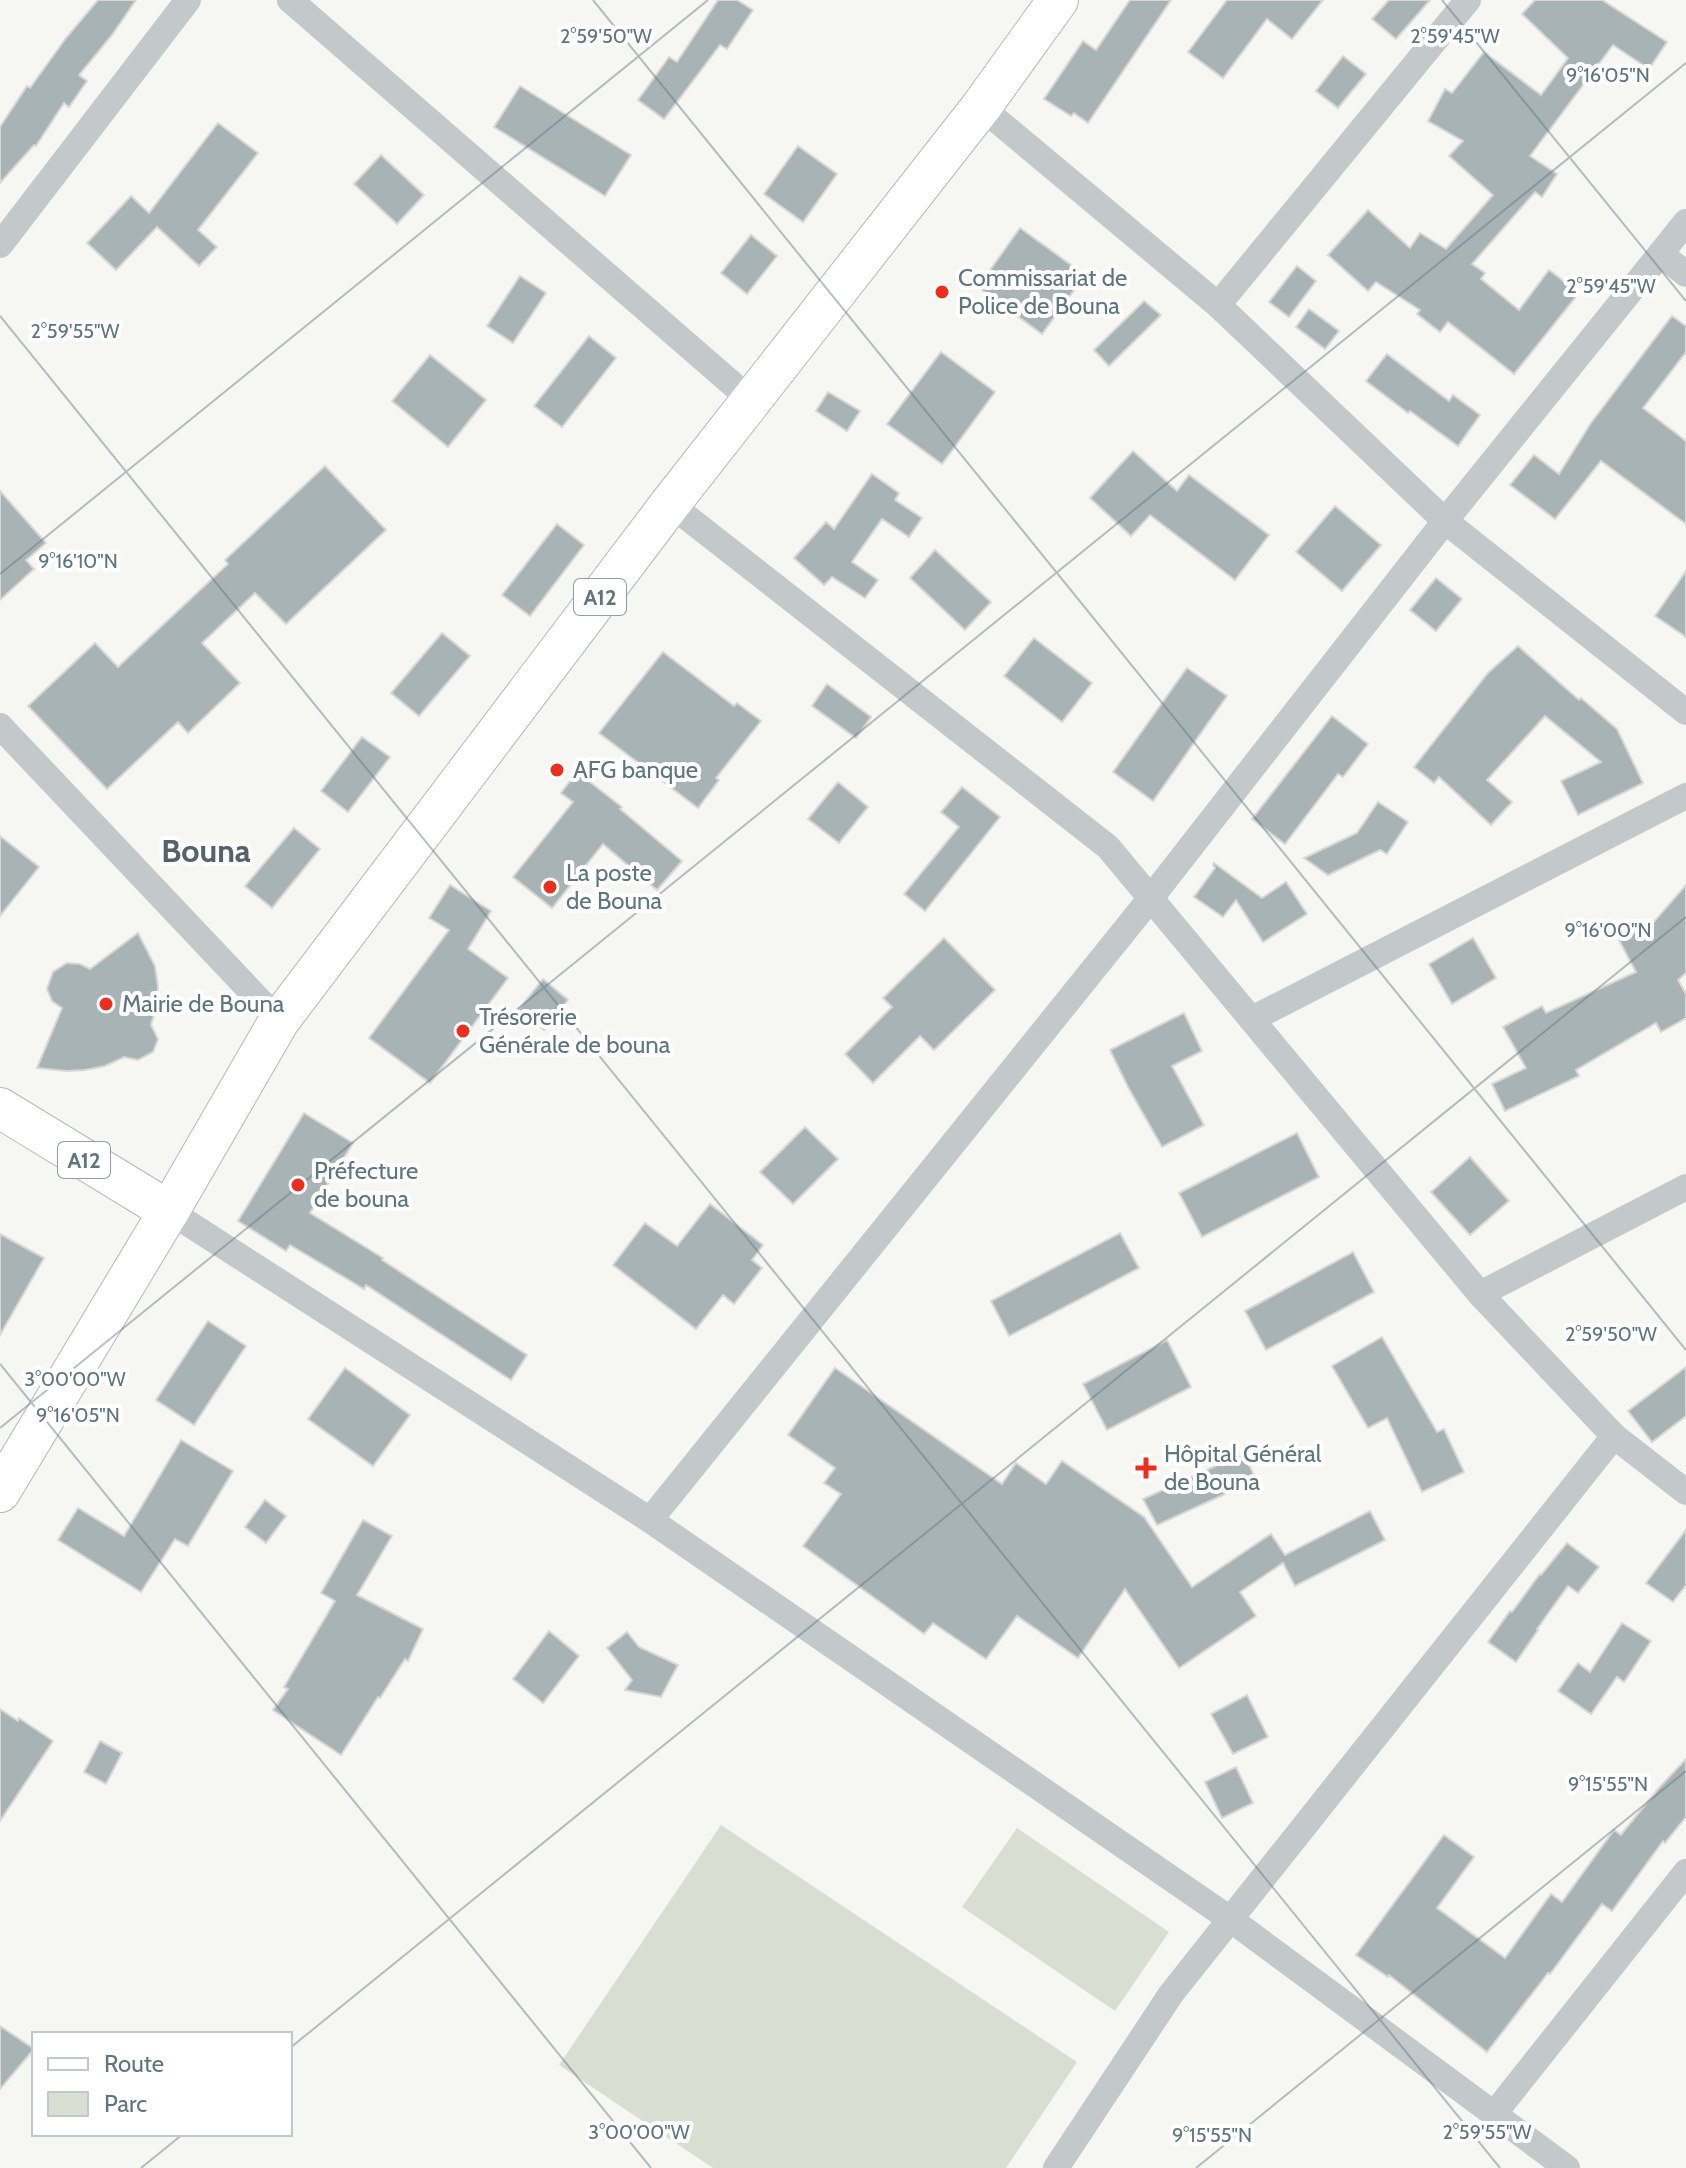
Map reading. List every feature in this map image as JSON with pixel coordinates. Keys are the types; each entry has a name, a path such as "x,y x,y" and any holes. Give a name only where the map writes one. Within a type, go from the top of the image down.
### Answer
{"main road":[{"name":"A12","path":"0,1108 169,1211 279,1021 670,504 981,107 1058,0"},
{"path":"0,1492 169,1211"}],"street":[{"path":"0,245 188,0"},
{"path":"290,0 752,401"},
{"path":"1218,305 1468,0"},
{"path":"981,107 1218,305 1445,521 1686,712"},
{"path":"650,1520 1150,899 1445,521 1686,222"},
{"path":"1661,254 1686,274"},
{"path":"670,504 1108,847 1480,1294 1614,1436 1686,1492"},
{"path":"0,726 279,1021"},
{"path":"1252,1019 1686,796"},
{"path":"1480,1294 1686,1187"},
{"path":"169,1211 650,1520 1230,1919 1567,2168"},
{"path":"1056,2168 1171,1994 1614,1436"},
{"path":"1494,2114 1686,1872"}],"green space":[{"path":"721,1825 1077,2062 1006,2168 713,2168 559,2065"},
{"path":"1017,1828 1169,1932 1115,2011 962,1907"}],"building":[{"path":"98,0 136,0 79,75 87,81 69,107 64,103 36,146 0,183 0,127 27,86 30,88"},
{"path":"718,0 737,0 753,10 727,49 720,45 664,119 638,100 669,57 677,62"},
{"path":"1130,0 1171,0 1088,123 1044,99 1083,41 1096,50"},
{"path":"1227,0 1323,0 1292,39 1267,19 1223,78 1188,52"},
{"path":"1389,0 1430,0 1396,39 1372,19"},
{"path":"1535,0 1602,0 1667,42 1649,69 1613,45 1530,156 1557,174 1542,197 1535,192 1472,264 1485,273 1481,279 1519,310 1549,270 1579,293 1514,374 1448,322 1440,332 1417,314 1420,310 1376,282 1368,291 1328,255 1368,210 1410,248 1420,233 1446,249 1493,195 1449,156 1463,141 1428,121 1445,89 1452,93 1484,52 1541,95 1568,58 1522,14"},
{"path":"1343,56 1366,74 1338,108 1316,91"},
{"path":"520,86 631,155 605,196 494,127"},
{"path":"218,123 258,153 198,230 217,247 199,266 157,227 116,270 87,243 131,196 149,213"},
{"path":"798,146 837,174 803,222 764,194"},
{"path":"381,155 424,195 397,224 354,184"},
{"path":"1020,228 1085,275 1042,334 978,287"},
{"path":"751,235 777,256 747,294 721,273"},
{"path":"1297,266 1316,281 1289,317 1269,302"},
{"path":"520,276 546,293 513,343 487,326"},
{"path":"1144,301 1161,315 1109,366 1094,350"},
{"path":"1309,309 1339,331 1325,349 1296,327"},
{"path":"1672,316 1686,326 1686,352 1643,408 1686,441 1686,524 1601,461 1555,519 1510,485 1534,455 1559,474 1591,423"},
{"path":"589,336 616,358 562,427 534,406"},
{"path":"941,352 995,392 942,464 887,424"},
{"path":"1387,354 1449,401 1453,395 1480,415 1458,446 1366,381"},
{"path":"430,355 486,400 448,447 392,401"},
{"path":"828,392 860,411 847,431 816,411"},
{"path":"1133,451 1177,491 1189,475 1269,535 1235,580 1150,515 1131,536 1090,498"},
{"path":"325,466 386,530 286,624 255,593 202,643 240,683 188,733 178,722 107,789 28,706 95,643 118,667 228,564 225,560"},
{"path":"872,474 899,493 895,500 922,518 909,537 882,519 852,562 878,580 865,598 832,577 824,585 794,558 826,522 834,529"},
{"path":"0,491 46,543 26,560 34,569 0,600"},
{"path":"1335,506 1381,545 1342,591 1296,552"},
{"path":"557,524 584,545 530,616 502,595"},
{"path":"935,550 991,602 965,630 910,578"},
{"path":"1686,571 1686,637 1655,616"},
{"path":"1436,578 1462,599 1436,631 1410,610"},
{"path":"442,633 470,656 419,716 391,693"},
{"path":"1034,638 1092,683 1062,722 1004,676"},
{"path":"1518,646 1617,729 1643,783 1578,815 1561,781 1601,762 1545,716 1487,780 1512,802 1491,825 1439,777 1434,783 1414,767 1488,673"},
{"path":"663,652 734,706 737,703 761,721 716,778 719,780 698,808 599,733"},
{"path":"1187,668 1227,696 1153,801 1113,772"},
{"path":"827,684 871,717 856,738 812,706"},
{"path":"1332,716 1368,744 1343,777 1338,774 1285,844 1252,819"},
{"path":"362,737 390,757 348,812 321,791"},
{"path":"577,772 682,861 657,890 603,844 552,908 513,877 573,802 561,793"},
{"path":"838,782 868,807 839,843 808,819"},
{"path":"962,787 1000,817 925,911 904,894 959,827 941,812"},
{"path":"1378,802 1408,822 1387,854 1380,850 1328,875 1304,858 1357,833"},
{"path":"294,828 320,849 272,908 245,886"},
{"path":"0,836 39,867 0,916"},
{"path":"1214,863 1262,898 1286,882 1307,914 1263,942 1236,900 1223,917 1194,897 1215,868"},
{"path":"450,885 491,911 468,949 508,978 430,1083 369,1038 449,930 429,918"},
{"path":"1686,885 1686,973 1678,980 1686,994 1686,1018 1661,1032 1656,1023 1576,1070 1579,1076 1505,1111 1492,1084 1526,1068 1503,1027 1542,1006 1546,1013 1636,972 1619,940 1653,923"},
{"name":"Mairie de Bouna","path":"138,933 155,966 158,987 151,1025 158,1039 153,1052 138,1060 124,1057 105,1066 85,1070 37,1068 62,1008 52,1001 47,989 53,972 67,963 90,969"},
{"path":"944,938 995,990 934,1050 920,1036 873,1083 845,1054 892,1007 883,998"},
{"path":"1473,938 1496,978 1452,1004 1429,964"},
{"path":"543,979 568,1000 544,1030 518,1010"},
{"path":"1184,1013 1202,1051 1172,1066 1204,1125 1162,1147 1110,1050"},
{"path":"304,1113 353,1143 310,1213 527,1355 511,1380 366,1285 364,1289 290,1245 286,1251 238,1221"},
{"path":"805,1127 838,1159 793,1204 760,1172"},
{"path":"1297,1133 1319,1177 1202,1237 1179,1193"},
{"path":"1470,1157 1509,1201 1470,1235 1431,1192"},
{"path":"710,1204 763,1245 752,1260 762,1268 734,1304 723,1295 696,1329 613,1265 645,1223 677,1246"},
{"path":"1120,1233 1139,1268 1009,1336 991,1301"},
{"path":"0,1234 44,1258 0,1335"},
{"path":"1353,1252 1374,1292 1266,1350 1245,1311"},
{"path":"208,1321 246,1346 194,1425 156,1400"},
{"path":"1382,1337 1437,1432 1444,1429 1464,1472 1422,1492 1387,1418 1368,1428 1332,1366"},
{"path":"1167,1340 1191,1387 1107,1430 1083,1384"},
{"path":"1686,1367 1686,1416 1652,1442 1628,1411"},
{"path":"345,1368 410,1415 373,1466 308,1419"},
{"path":"835,1368 1002,1484 1016,1463 1046,1484 1062,1461 1144,1517 1192,1587 1271,1534 1285,1555 1370,1511 1385,1540 1295,1586 1283,1563 1240,1592 1256,1616 1179,1668 1125,1589 1078,1658 1017,1616 986,1659 933,1623 924,1634 803,1546 841,1494 824,1483 835,1468 788,1435"},
{"path":"181,1440 233,1471 188,1546 175,1539 141,1592 58,1540 78,1508 124,1536"},
{"path":"1244,1453 1256,1480 1157,1525 1143,1499"},
{"path":"265,1500 286,1516 266,1543 245,1527"},
{"path":"363,1520 392,1536 357,1595 423,1629 408,1661 405,1659 341,1755 273,1710 288,1689 284,1687 335,1601 321,1593"},
{"path":"1686,1530 1686,1585 1673,1602 1646,1583"},
{"path":"1567,1543 1599,1567 1578,1593 1568,1586 1516,1662 1488,1642"},
{"path":"1622,1623 1651,1641 1624,1682 1617,1677 1591,1714 1558,1691 1578,1663 1590,1672"},
{"path":"549,1631 579,1656 543,1703 513,1679"},
{"path":"627,1632 639,1647 678,1665 661,1697 625,1690 632,1680 607,1648"},
{"path":"1247,1695 1268,1737 1233,1754 1211,1714"},
{"path":"0,1709 53,1741 0,1821"},
{"path":"100,1741 122,1753 106,1784 84,1772"},
{"path":"1686,1759 1686,1817 1665,1843 1663,1841 1612,1911 1602,1904 1487,2052 1389,1975 1356,1955 1444,1835 1474,1857 1437,1908 1505,1958 1551,1894 1562,1902 1614,1830 1621,1835"},
{"path":"1236,1767 1253,1803 1222,1818 1205,1782"},
{"path":"0,2026 32,2048 32,2051 0,2089"}],"place":[{"name":"Commissariat de Police de Bouna","path":"942,292"},
{"name":"AFG banque","path":"557,770"},
{"name":"La poste de Bouna","path":"550,887"},
{"name":"Mairie de Bouna","path":"106,1004"},
{"name":"Trésorerie Générale de bouna","path":"463,1031"},
{"name":"Préfecture de bouna","path":"298,1185"},
{"name":"Hôpital Général de Bouna","path":"1146,1468"}],"district":[{"name":"Bouna","path":"206,851"}]}
